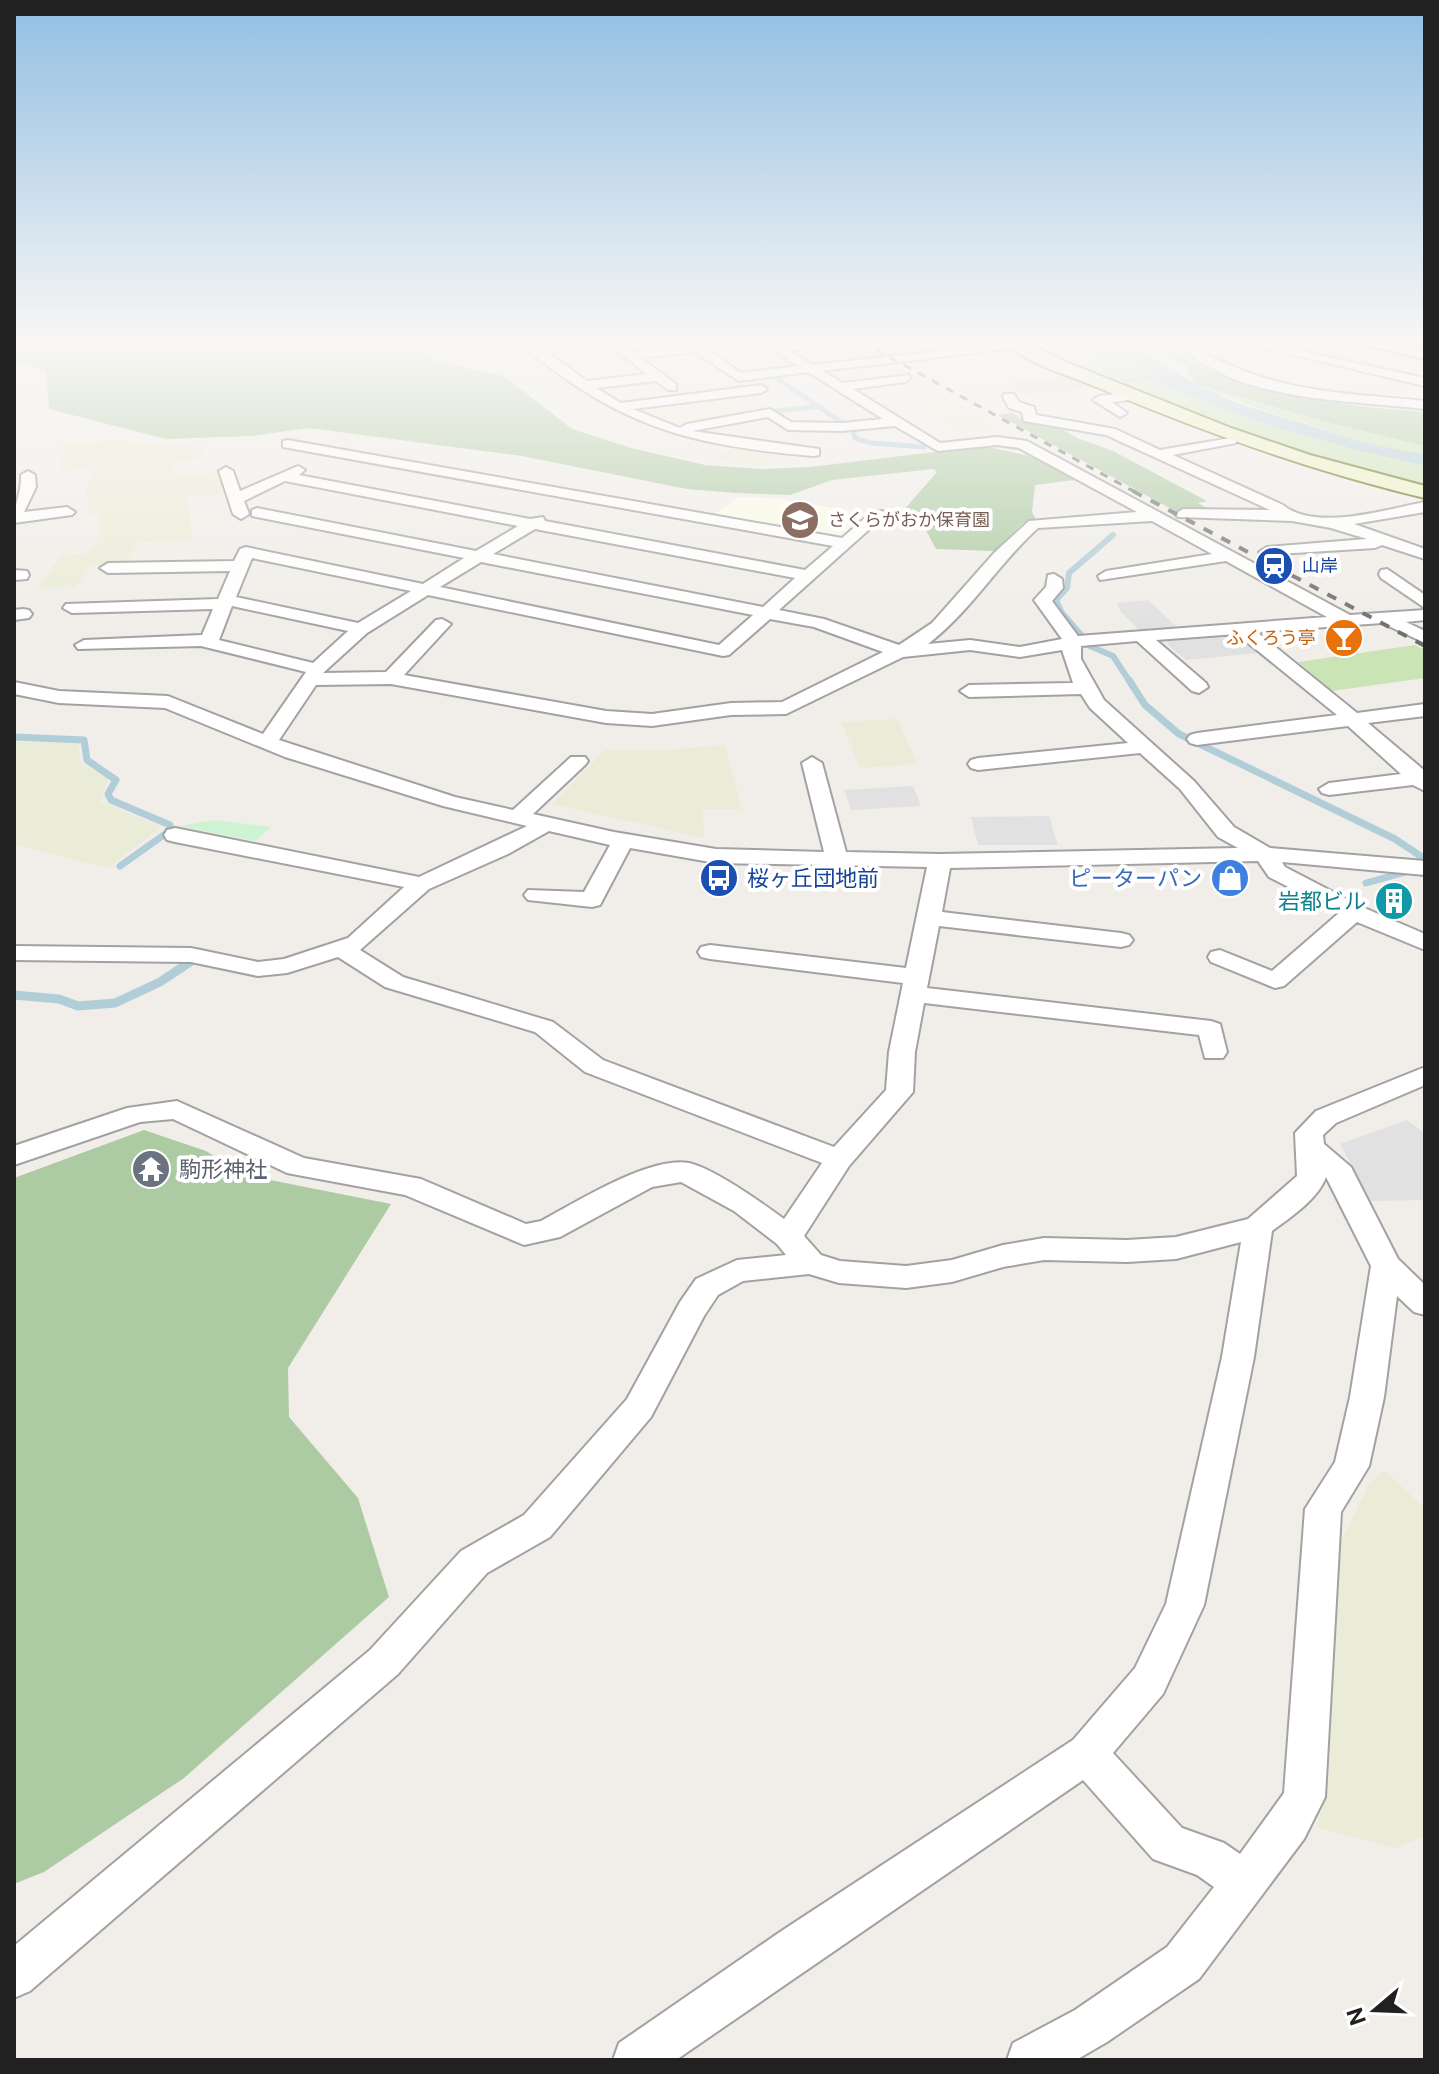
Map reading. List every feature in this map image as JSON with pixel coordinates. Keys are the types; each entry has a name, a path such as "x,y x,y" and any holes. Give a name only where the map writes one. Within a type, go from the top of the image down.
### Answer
{"street":[{"path":"715,439 814,452"},
{"path":"925,439 938,447 997,441 1022,444 1346,620"},
{"path":"1125,439 1278,508 1286,515"},
{"path":"1239,439 1324,468 1425,492"},
{"path":"1159,454 1231,440"},
{"path":"288,444 845,543"},
{"path":"236,499 334,452"},
{"path":"226,471 236,499 250,517 478,556 818,623 900,652 970,645 1020,652 1073,642 1425,615"},
{"path":"14,518 29,487 28,475"},
{"path":"285,477 809,576"},
{"path":"267,743 315,674 361,629 579,495"},
{"path":"1334,523 1425,507"},
{"path":"1183,514 1235,511 1286,515 1334,523 1425,554"},
{"path":"14,518 67,512"},
{"path":"878,514 723,651 246,552 208,643 315,674 391,678 606,717 652,720 742,708 786,708 868,665 918,645 979,585 1034,524 1153,516"},
{"path":"1267,552 1391,542"},
{"path":"1106,576 1229,556"},
{"path":"108,568 241,566"},
{"path":"1387,574 1425,603"},
{"path":"1054,579 1055,588 1043,600 1073,642 1072,659 1086,688 1106,714 1197,796 1226,832 1265,854 1277,872 1354,912 1425,943"},
{"path":"72,608 225,602 361,629"},
{"path":"1385,618 1425,638"},
{"path":"391,678 442,624"},
{"path":"1243,630 1422,780"},
{"path":"1143,637 1199,687"},
{"path":"84,645 210,640"},
{"path":"969,691 1086,688"},
{"path":"17,691 59,697 168,702 267,743 450,802 623,840 716,856 940,861 1265,854 1425,868"},
{"path":"1197,739 1425,710"},
{"path":"978,764 1143,747"},
{"path":"518,817 578,761"},
{"path":"812,763 837,860"},
{"path":"1329,789 1422,780"},
{"path":"14,953 191,955 258,969 287,966 344,950 357,943 421,884 500,849 546,824"},
{"path":"175,835 421,884"},
{"path":"536,895 592,900 623,840"},
{"path":"14,1975 384,1662 474,1562 537,1526 639,1408 691,1310 707,1287 737,1271 799,1250 839,1159 899,1092 902,1052 940,861"},
{"path":"1220,957 1275,981 1354,912"},
{"path":"929,918 1121,940"},
{"path":"344,950 394,982 544,1027 594,1066 839,1159"},
{"path":"710,952 915,986 1211,1029 1214,1052"},
{"path":"14,1156 137,1114 177,1110 297,1166 411,1186 524,1235 549,1230 645,1179 685,1172 744,1204 799,1250 839,1272 906,1277 952,1271 992,1258 1044,1249 1127,1251 1176,1248 1258,1227 1312,1179 1309,1133 1326,1117 1425,1075"},
{"path":"1310,1147 1341,1174 1386,1266 1425,1304"},
{"path":"636,2060 796,1948 1087,1754 1149,1681 1185,1605 1238,1357 1258,1227"},
{"path":"1030,2060 1070,2039 1183,1963 1289,1824 1304,1797 1323,1509 1352,1466 1367,1397 1386,1266"},
{"path":"1087,1754 1168,1844 1209,1858 1244,1882"}],"shaded area":[{"path":"121,441 202,447 204,458 171,463 177,477 219,472 224,494 187,498 193,540 139,542 125,564 90,565 76,587 37,588 61,555 85,554 100,535 98,514 89,514 86,491 92,468 60,471 64,442"},
{"path":"731,447 775,453 764,466 715,461"},
{"name":"さくらがおか保育園","path":"739,497 774,498 870,514 844,537 713,515"},
{"path":"1148,600 1178,628 1140,631 1120,611 1117,603"},
{"path":"1234,637 1244,640 1258,653 1186,660 1167,644 1168,641"},
{"path":"897,719 918,764 860,768 841,722"},
{"path":"14,742 79,742 80,762 108,779 100,801 162,827 108,868 14,844"},
{"path":"725,745 742,809 703,809 704,838 552,804 605,750 664,750"},
{"path":"913,786 921,806 851,810 844,790"},
{"path":"1049,816 1058,845 978,845 971,817"},
{"path":"1407,1120 1425,1133 1425,1200 1371,1201 1340,1144"},
{"path":"1385,1470 1425,1509 1425,1836 1395,1848 1316,1827 1328,1791 1339,1546 1370,1482"}],"green space":[{"path":"391,439 602,439 705,465 762,469 810,467 984,446 1034,457 1074,480 1035,485 1032,512 1036,520 1023,523 994,551 936,549 921,521 902,512 937,472 933,469 832,480 790,495 687,489 522,456"},
{"path":"1042,439 1079,439 1113,451 1207,501 1198,503 1208,509 1177,512"},
{"path":"1253,439 1317,439 1425,466 1425,487"},
{"path":"1349,439 1395,439 1425,446 1425,455 1397,451"},
{"path":"1395,439 1425,439 1425,446"},
{"path":"1415,645 1425,650 1425,678 1332,691 1298,662"},
{"path":"214,820 271,827 255,841 179,826"},
{"path":"144,1130 206,1151 245,1175 391,1204 288,1368 289,1417 358,1498 389,1597 184,1778 44,1872 14,1884 14,1178"}],"water":[{"path":"1317,439 1352,439 1425,455 1425,466"}],"waterway":[{"path":"857,439 870,443 924,447"},
{"path":"1083,637 1062,613 1056,600 1067,588 1069,573 1113,535"},
{"path":"1083,643 1113,656 1130,682"},
{"path":"1129,680 1145,705 1179,734 1395,839 1425,859"},
{"path":"14,737 84,740 87,760 116,780 108,794 111,800 170,825 168,832 120,866"},
{"path":"1366,883 1413,870"},
{"path":"14,995 59,999 78,1006 115,1003 160,982 190,962"}],"railway":[{"path":"1038,439 1137,493"},
{"path":"1133,491 1425,646"}],"place":[{"name":"さくらがおか保育園","path":"800,520"},
{"name":"山岸","path":"1274,566"},
{"name":"ふくろう亭","path":"1344,638"},
{"name":"桜ヶ丘団地前","path":"719,878"},
{"name":"ピーターパン","path":"1230,878"},
{"name":"岩都ビル","path":"1394,901"},
{"name":"駒形神社","path":"151,1169"}]}
